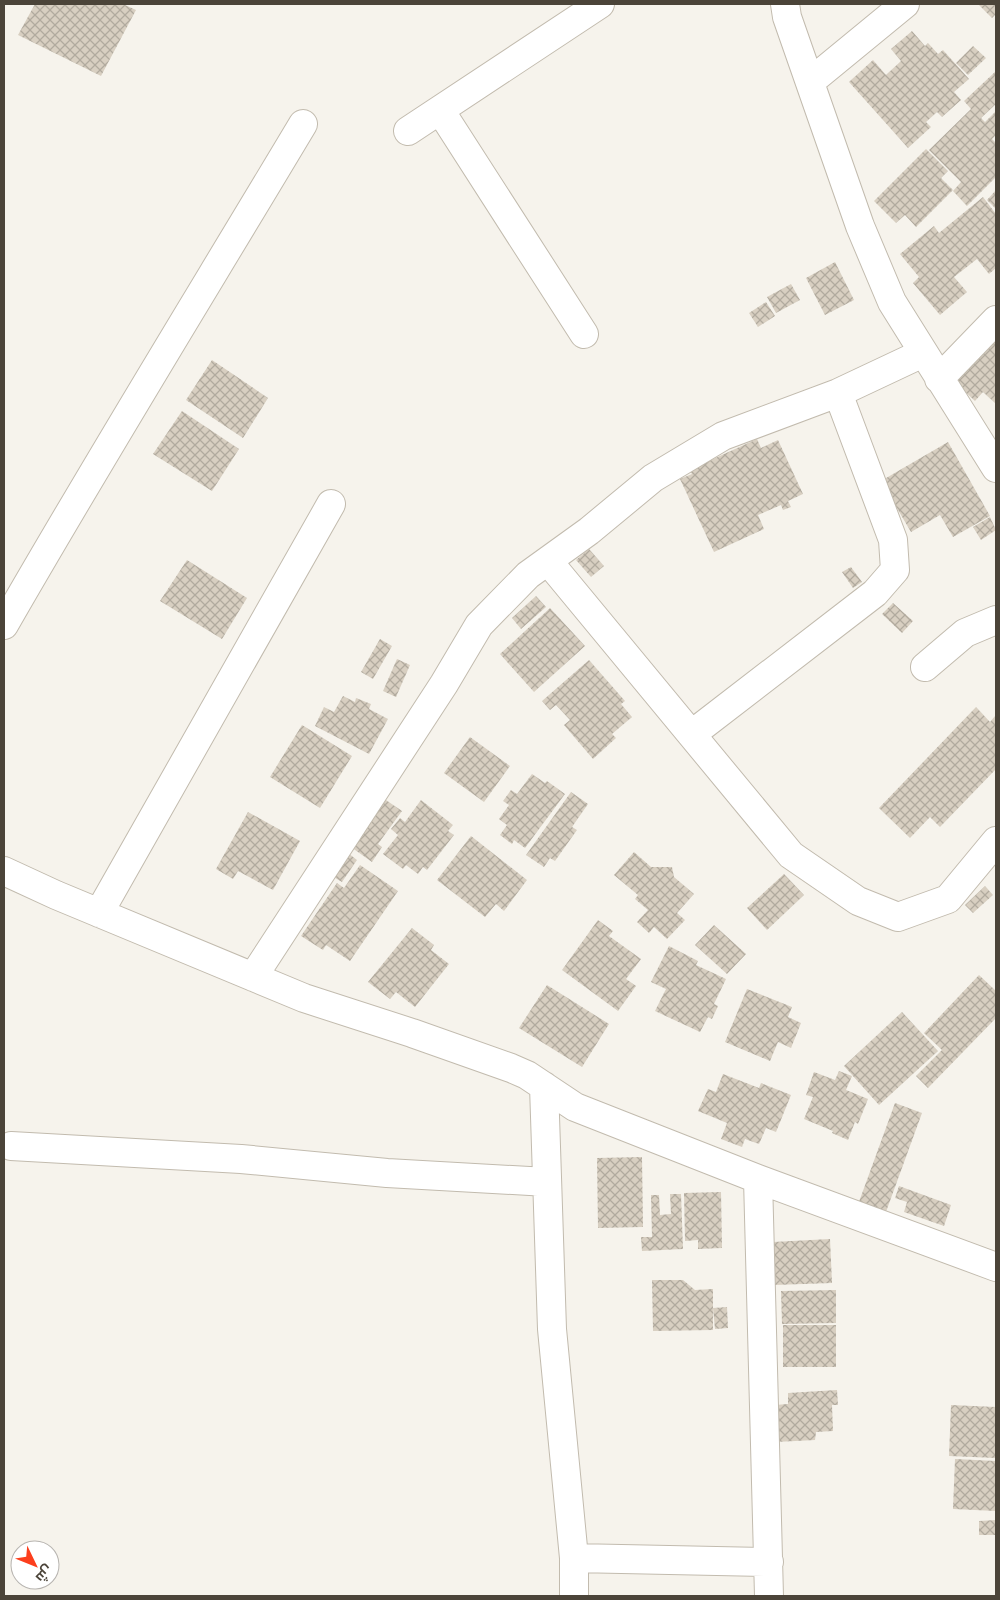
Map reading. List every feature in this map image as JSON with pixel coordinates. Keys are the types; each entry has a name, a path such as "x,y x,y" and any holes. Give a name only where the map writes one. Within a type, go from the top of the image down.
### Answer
{"street":[{"path":"408,131 600,4"},
{"path":"785,4 860,226 892,302 996,467"},
{"path":"810,82 905,4"},
{"path":"440,110 584,334"},
{"path":"4,624 81,491 179,332 303,124"},
{"path":"939,379 996,320"},
{"path":"253,977 444,684 479,625 528,576 589,531 653,478 723,436 838,392 923,353"},
{"path":"692,734 875,593 895,570 893,540 838,392"},
{"path":"99,913 331,504"},
{"path":"548,561 791,855 858,901 898,917 948,899 996,841"},
{"path":"925,667 966,633 996,620"},
{"path":"4,871 99,913 304,998 512,1068 576,1107 758,1179 996,1267"},
{"path":"544,1086 552,1328 574,1558 574,1596"},
{"path":"11,1146 242,1160 387,1173 547,1182"},
{"path":"758,1179 769,1596"},
{"path":"574,1558 769,1562"}],"building":[{"path":"35,4 123,4 136,10 101,76 18,35"},
{"path":"978,4 996,4 996,14 992,18"},
{"path":"912,31 925,46 928,43 938,54 943,50 969,79 954,92 961,100 942,117 937,112 926,122 931,127 908,148 849,82 873,60 886,75 901,61 891,49"},
{"path":"973,46 986,58 968,75 956,63"},
{"path":"996,71 996,104 981,118 985,122 996,111 996,138 995,136 992,139 996,143 996,177 967,206 953,191 961,182 929,150 971,109 964,101"},
{"path":"926,149 948,171 941,178 953,190 916,227 905,215 896,223 874,201"},
{"path":"996,190 996,209 987,200"},
{"path":"983,197 996,214 996,268 989,274 977,259 954,277 967,292 940,315 913,283 919,277 900,254 934,226 939,233"},
{"path":"835,262 854,300 825,315 806,278"},
{"path":"791,284 800,300 776,313 767,297"},
{"path":"766,302 775,316 758,327 749,313"},
{"path":"996,330 996,404 983,392 975,401 948,376"},
{"path":"212,360 268,398 243,438 186,400"},
{"path":"182,411 239,449 212,491 153,454"},
{"path":"757,439 761,448 778,440 803,494 788,501 791,507 783,510 781,505 758,515 764,529 714,552 680,479 692,474 689,470"},
{"path":"948,442 990,516 953,537 940,515 911,532 881,481"},
{"path":"990,517 996,530 981,540 973,527"},
{"path":"589,549 604,566 591,577 576,560"},
{"path":"187,560 247,598 222,639 160,601"},
{"path":"851,567 862,582 853,588 842,572"},
{"path":"536,596 546,607 521,629 512,618"},
{"path":"893,603 913,621 902,633 882,614"},
{"path":"550,608 585,646 534,692 500,654"},
{"path":"380,639 392,646 373,679 361,672"},
{"path":"397,659 410,665 396,697 383,691"},
{"path":"589,660 625,701 621,704 632,717 612,734 616,738 593,759 564,725 570,720 556,705 550,710 542,701"},
{"path":"343,696 355,702 356,698 371,704 369,709 388,719 369,754 315,726 324,707 334,712"},
{"path":"976,707 990,722 996,715 996,769 940,827 930,817 910,838 879,808"},
{"path":"302,725 352,756 320,808 270,777"},
{"path":"470,737 510,766 484,802 444,773"},
{"path":"532,774 545,783 547,781 565,794 525,848 514,840 512,844 500,835 507,825 499,819 509,805 503,801 511,790 517,794"},
{"path":"571,792 588,804 572,827 577,830 555,861 550,858 544,867 526,855"},
{"path":"383,798 402,811 378,844 382,847 372,862 348,845"},
{"path":"421,800 453,825 448,831 454,835 427,870 423,867 418,874 406,865 403,869 383,854 398,835 391,829 400,818 405,822"},
{"path":"248,812 300,841 273,890 238,871 233,879 216,869"},
{"path":"471,836 527,880 504,911 496,904 485,917 437,880"},
{"path":"634,852 651,867 672,867 674,877 694,894 677,913 685,920 667,939 654,927 649,933 637,922 648,910 635,899 638,895 614,875"},
{"path":"348,853 357,860 342,882 332,876"},
{"path":"360,865 398,891 350,961 326,945 323,950 301,936 337,883 344,888"},
{"path":"784,874 804,895 767,930 747,908"},
{"path":"985,886 993,895 973,913 965,905"},
{"path":"598,920 613,931 609,936 641,959 626,979 636,986 618,1011 562,970"},
{"path":"714,925 746,954 727,974 695,945"},
{"path":"412,928 434,945 431,950 449,964 415,1007 396,992 390,999 368,982"},
{"path":"669,946 698,961 696,965 726,979 714,1004 718,1006 712,1019 708,1017 700,1032 655,1011 666,989 651,982"},
{"path":"979,975 996,991 996,1018 928,1088 916,1076 942,1050 924,1033"},
{"path":"547,985 609,1024 582,1067 519,1028"},
{"path":"747,989 792,1007 788,1017 801,1023 791,1048 778,1042 770,1061 725,1042"},
{"path":"902,1012 938,1051 879,1105 844,1066"},
{"path":"839,1071 852,1076 846,1090 868,1099 858,1124 855,1122 848,1140 832,1133 833,1131 804,1119 813,1097 806,1095 814,1072 835,1080"},
{"path":"723,1074 759,1088 761,1083 791,1095 776,1132 766,1128 759,1144 745,1139 742,1147 721,1139 727,1123 698,1111 708,1089 716,1092"},
{"path":"895,1103 922,1113 883,1220 856,1210"},
{"path":"642,1157 643,1227 598,1228 597,1158"},
{"path":"899,1186 951,1205 944,1226 904,1212 907,1202 895,1198"},
{"path":"721,1192 722,1248 698,1249 698,1240 685,1241 684,1193"},
{"path":"670,1194 681,1194 683,1249 642,1251 641,1237 652,1237 651,1195 659,1195 660,1215 671,1214"},
{"path":"830,1239 832,1283 775,1285 773,1242"},
{"path":"652,1280 683,1280 695,1290 713,1289 713,1330 653,1331"},
{"path":"836,1290 836,1323 782,1324 781,1291"},
{"path":"727,1307 728,1328 715,1329 713,1308"},
{"path":"783,1325 836,1325 836,1367 783,1367"},
{"path":"837,1390 838,1405 832,1405 833,1431 816,1432 815,1440 776,1442 775,1405 788,1404 788,1393"},
{"path":"951,1405 996,1407 996,1458 949,1456"},
{"path":"955,1459 996,1461 996,1511 953,1509"},
{"path":"996,1520 996,1535 979,1535 979,1521"}]}
